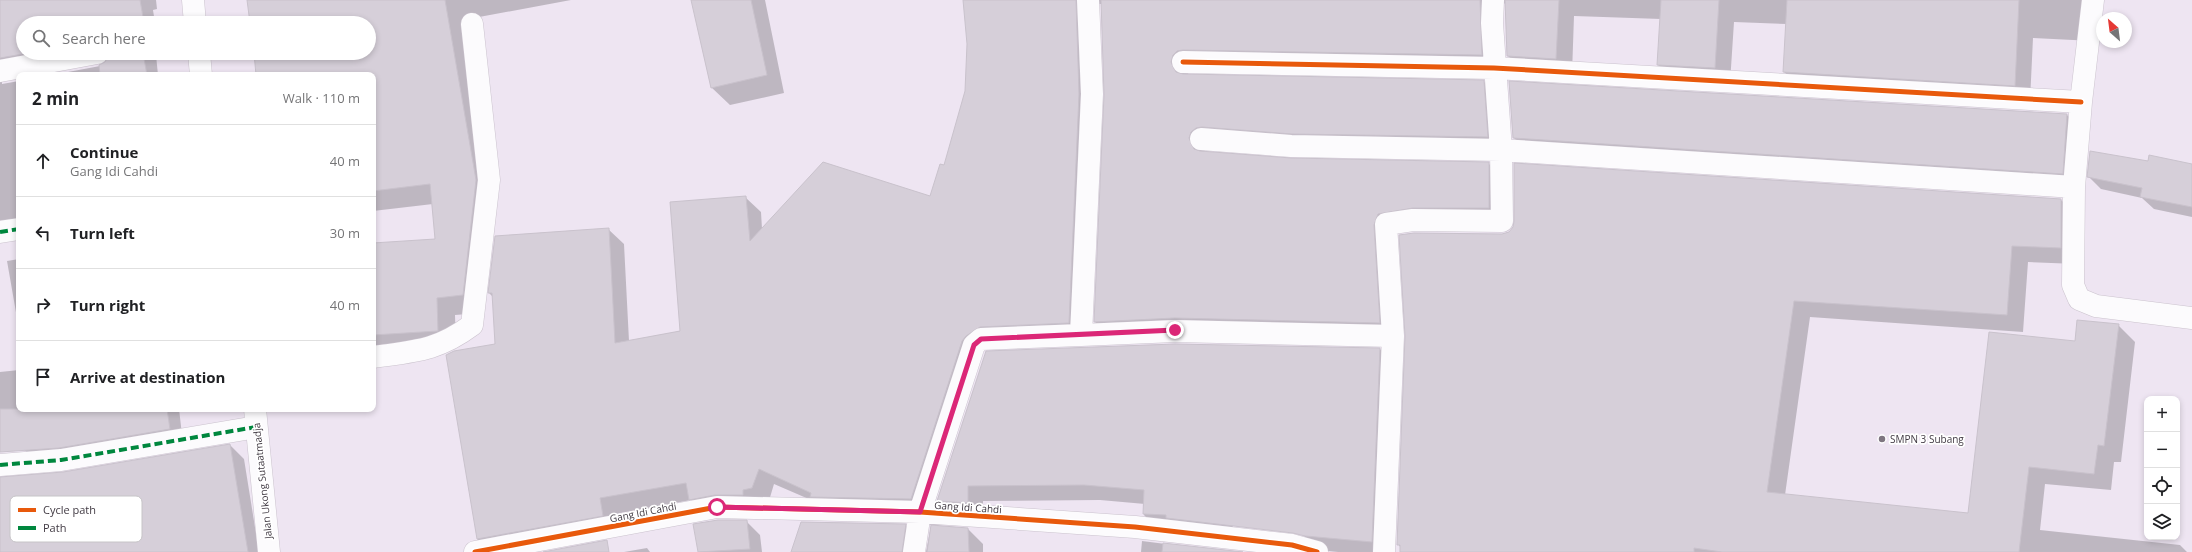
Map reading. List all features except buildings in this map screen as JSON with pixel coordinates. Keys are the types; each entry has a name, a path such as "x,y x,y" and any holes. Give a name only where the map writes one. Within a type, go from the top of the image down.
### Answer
{"street":[{"path":"193,0 194,16"},
{"path":"1081,335 1092,94 1088,0"},
{"path":"1384,552 1393,336 1386,224 1413,220 1502,221 1500,150 1494,68 1493,0"},
{"path":"2093,0 2081,102 2074,186 2073,285 2079,299 2096,306 2192,318"},
{"path":"376,357 429,349 454,338 472,325 489,180 472,24"},
{"path":"0,71 59,60"},
{"path":"200,60 202,72"},
{"path":"1183,62 1494,68 2081,102"},
{"path":"1201,140 1291,146 1500,150 2074,186"},
{"path":"0,232 16,229"},
{"path":"914,552 920,512 974,345 981,339 1175,330 1393,336"},
{"path":"0,465 60,460 255,418"},
{"name":"Jalan Ukong Sutaatmadja","path":"255,418 269,552"},
{"name":"Gang Idi Cahdi","path":"475,552 717,507 920,512 1135,527 1292,546 1317,552"}],"marked path":[{"path":"0,232 16,229"},
{"path":"0,465 61,460 256,427"}],"cycle path":[{"path":"1183,62 1494,68 2081,102"},
{"path":"475,552 717,507 920,512 1135,527 1292,545 1317,552"}],"place":[{"name":"SMPN 3 Subang","path":"1882,439"}],"route":[{"path":"717,507 920,512 974,345 981,339 1175,330"}]}
